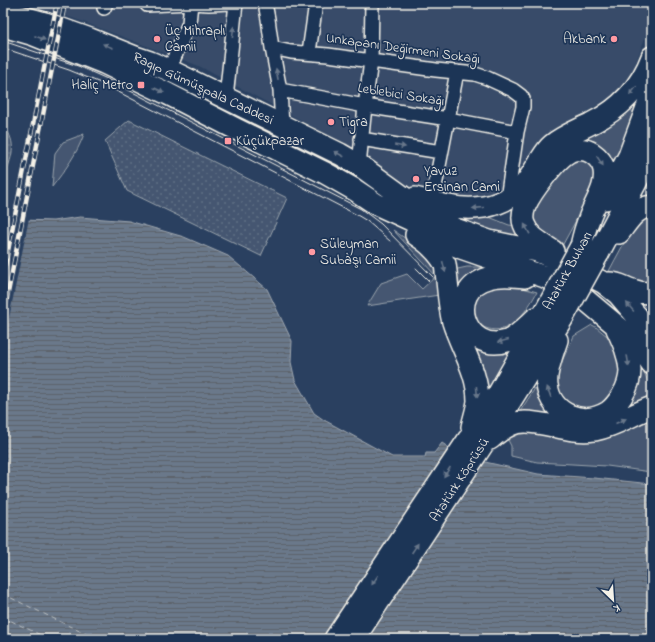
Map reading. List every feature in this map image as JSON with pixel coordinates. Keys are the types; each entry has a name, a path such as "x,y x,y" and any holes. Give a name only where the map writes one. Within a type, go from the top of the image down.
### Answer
{"main road":[{"name":"Ragıp Gümüşpala Caddesi","path":"3,11 45,23 169,70 340,154 359,165 424,212 455,229 489,241 536,251 566,263"},
{"name":"Ragıp Gümüşpala Caddesi","path":"3,26 34,35 104,63 325,173 376,204 411,220 443,240 461,248 545,277 569,289 587,301 635,342 652,364"},
{"path":"395,192 452,207 469,209 485,207 507,199 516,194 526,185 544,155 552,145 563,137 606,115 627,98 643,77 652,58"},
{"name":"Atatürk Bulvarı","path":"554,315 589,250 629,156 652,94"},
{"name":"Atatürk Bulvarı","path":"589,250 641,173 652,147"},
{"path":"652,206 638,210 610,244 589,250 588,220 604,181 604,169 602,162 596,156 590,151 580,149 570,151 550,169 532,194 524,213 524,224 530,234 538,242 559,255 566,263 604,283 618,294 652,336"},
{"path":"376,204 390,218 424,241 445,264 450,309 477,387 478,400 474,444"},
{"path":"545,277 532,278 510,275 482,280 476,284 466,296 463,313 465,322 469,329 477,337 486,342 496,343 507,341 554,315"},
{"path":"604,283 612,282 636,291 652,292"},
{"path":"554,315 547,378 548,391 553,402 559,409 568,415 578,418 587,419 598,417 609,411 624,393 629,382 630,371 627,355 615,324"},
{"name":"Atatürk Köprüsü","path":"336,639 474,444 509,404 554,315"},
{"path":"474,444 517,422 532,422 584,431 596,430 652,407"},
{"name":"Atatürk Köprüsü","path":"354,639 474,444"}],"street":[{"path":"169,70 189,23 191,3"},
{"path":"147,4 231,3"},
{"path":"226,98 236,3"},
{"path":"265,3 280,90 282,126"},
{"path":"310,52 316,3"},
{"path":"359,165 371,61 372,3"},
{"name":"Unkapanı Değirmeni Sokağı","path":"272,48 291,52 310,52 475,74 487,78 513,90 521,96 523,100 523,107 517,132"},
{"path":"432,202 457,72"},
{"name":"Leblebici Sokağı","path":"280,90 517,132"},
{"path":"507,199 517,132"},
{"path":"362,139 441,152"}],"shaded area":[{"path":"25,3 652,3 652,19 627,86 543,140 518,186 485,202 449,201 402,184 343,143 199,66 81,21"},
{"path":"629,110 635,112 614,165 609,154 603,147 585,137"},
{"path":"129,120 287,198 261,256 127,191 105,141"},
{"path":"3,125 11,138 12,145 11,157 4,178 3,175"},
{"path":"84,134 74,155 52,187 55,153 63,142"},
{"path":"582,156 596,169 592,191 562,246 536,230 532,214 534,208 562,169"},
{"path":"447,214 489,217 509,225 517,226 521,238 470,226"},
{"path":"652,214 652,283 648,284 621,277 609,271 630,232 639,221"},
{"path":"3,216 23,220 53,221 80,217 129,221 184,237 228,256 267,289 292,341 291,362 295,380 314,413 392,457 425,457 426,453 434,453 442,443 463,457 538,474 652,484 652,639 3,639"},
{"path":"393,230 428,254 435,263 439,295 367,306 381,283 407,274 422,289 436,276"},
{"path":"467,267 487,269 458,295 453,270"},
{"path":"506,285 537,292 527,309 513,324 499,330 485,328 479,324 473,313 476,299 485,289"},
{"path":"592,325 607,336 616,347 621,361 619,383 603,404 587,410 569,405 563,399 556,382 560,365 574,336"},
{"path":"463,332 514,344 488,392"},
{"path":"639,360 649,384 649,403 624,407"},
{"path":"539,382 557,417 519,413"},
{"path":"652,416 651,472 607,466 537,462 511,456 511,446 507,438 518,431 532,432 584,442 594,441"}],"pier":[{"path":"9,215 29,218 3,348 3,244"}],"ferry route":[{"path":"3,594 96,639"},
{"path":"3,617 49,639"}],"tram line":[{"path":"3,41 78,66 105,78 361,209 381,224 433,277"},
{"path":"3,48 69,70 103,84 357,215 367,221 390,241"},
{"path":"416,268 429,281"}],"railway":[{"path":"3,276 57,3"},
{"path":"3,318 65,3"}],"place":[{"name":"Üç Mihraplı Camii","path":"157,39"},
{"name":"Akbank","path":"614,39"},
{"name":"Haliç Metro","path":"141,85"},
{"name":"Tigra","path":"331,122"},
{"name":"Küçükpazar","path":"228,141"},
{"name":"Yavuz Ersinan Cami","path":"416,179"},
{"name":"Süleyman Subaşı Camii","path":"312,252"}]}
